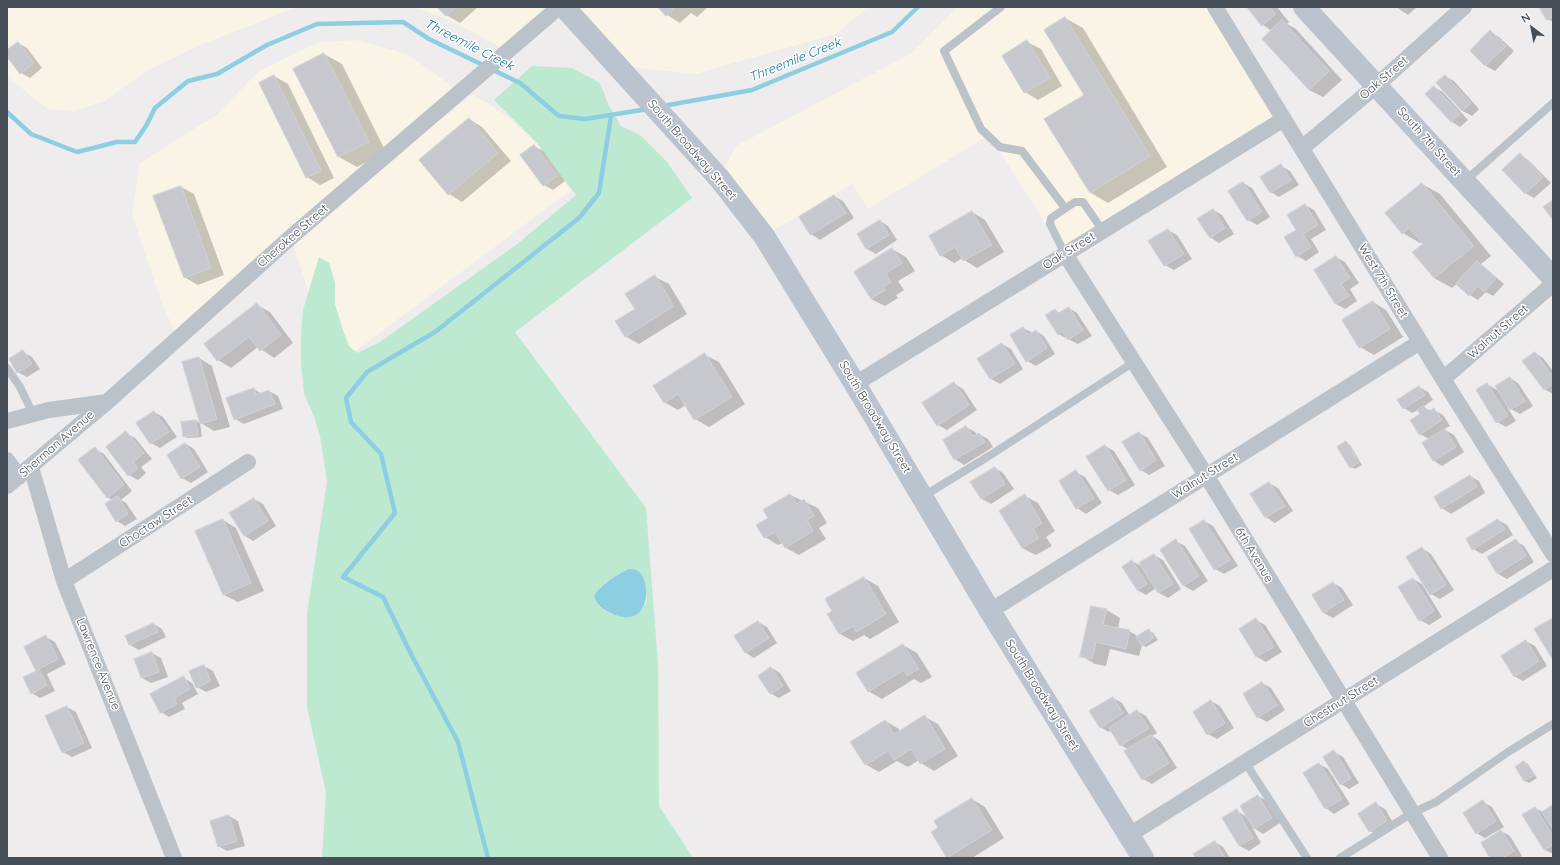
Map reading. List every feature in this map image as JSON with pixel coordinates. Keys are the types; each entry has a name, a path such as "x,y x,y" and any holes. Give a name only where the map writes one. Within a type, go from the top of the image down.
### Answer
{"street":[{"name":"Cherokee Street","path":"107,402 291,237 455,98 559,7"},
{"name":"South Broadway Street","path":"564,7 719,178 764,236 855,384 990,611 1143,858"},
{"name":"West 7th Street","path":"1215,7 1420,342 1553,554"},
{"name":"South 7th Street","path":"1304,7 1553,278"},
{"name":"Oak Street","path":"1302,148 1377,85 1464,7"},
{"name":"Oak Street","path":"855,384 1284,119"},
{"name":"6th Avenue","path":"1065,254 1206,475 1440,858"},
{"name":"Walnut Street","path":"1443,379 1553,284"},
{"name":"Walnut Street","path":"990,611 1420,342"},
{"path":"7,421 49,410 107,402"},
{"name":"Sherman Avenue","path":"19,477 107,402"},
{"name":"Lawrence Avenue","path":"7,460 19,477 64,581 174,858"},
{"name":"Choctaw Street","path":"64,581 248,462"},
{"name":"Chestnut Street","path":"1129,836 1553,569"}],"lane":[{"path":"1001,7 944,51 981,129 1000,147 1022,151 1065,208"},
{"path":"1465,181 1553,103"},
{"path":"1065,254 1050,224 1051,218 1065,208 1075,202 1083,202 1103,230"},
{"path":"922,497 1002,448 1134,362"},
{"path":"7,368 20,387 33,414"},
{"path":"1340,858 1412,813 1436,802 1508,752 1553,724"},
{"path":"1245,762 1307,858"}],"shaded area":[{"path":"7,7 301,7 200,45 145,72 105,101 73,111 48,109 7,77"},
{"path":"413,7 559,7 508,51 450,20"},
{"path":"564,7 868,7 836,34 695,74 619,66"},
{"path":"958,7 1215,7 1284,119 1065,254 989,135 868,209 852,184 764,236 719,178 736,146 910,54"},
{"path":"356,40 407,54 456,89 298,231 473,94 505,115 536,142 571,190 341,362 325,344 291,237 178,338 162,304 132,215 140,163 216,115 259,71 319,42"}],"green space":[{"path":"532,66 572,68 600,83 609,106 621,126 640,135 667,162 692,198 515,332 646,508 658,664 659,806 693,858 322,858 326,792 307,707 307,614 327,481 320,436 314,416 304,394 301,363 303,310 319,257 329,263 335,283 335,304 343,330 349,346 357,353 380,342 516,245 576,195 536,142 494,100","holes":["629,569 636,570 640,573 647,598 646,603 641,610 623,614 613,614 598,605 600,587 618,574"]}],"water":[{"path":"629,569 636,570 641,574 645,582 646,591 642,610 635,615 625,617 611,613 602,608 594,596 600,588 610,580"}],"building":[{"path":"437,7 456,7 446,16"},
{"path":"658,7 676,7 666,16"},
{"path":"1247,7 1270,7 1276,14 1262,26"},
{"path":"1539,7 1553,7 1553,16 1547,20"},
{"path":"1065,17 1150,156 1090,193 1044,119 1084,95 1044,30"},
{"path":"1282,20 1329,71 1309,90 1262,39"},
{"path":"1490,30 1506,46 1485,66 1470,51"},
{"path":"1027,40 1050,78 1024,93 1002,56"},
{"path":"18,42 34,63 20,74 7,57 7,50"},
{"path":"324,53 369,142 338,157 293,69"},
{"path":"274,75 321,171 306,178 259,83"},
{"path":"1445,75 1471,103 1462,111 1436,83"},
{"path":"1434,86 1460,114 1451,122 1425,94"},
{"path":"469,118 498,153 448,195 419,160"},
{"path":"534,145 557,176 543,186 520,155"},
{"path":"1520,153 1543,177 1525,194 1502,170"},
{"path":"1281,164 1291,180 1270,193 1260,177"},
{"path":"1243,182 1262,212 1247,221 1228,191"},
{"path":"1422,183 1474,246 1434,278 1412,252 1423,244 1409,228 1402,234 1385,213"},
{"path":"181,186 211,268 184,278 153,196"},
{"path":"834,195 846,213 810,235 799,217"},
{"path":"1553,200 1553,220 1543,207"},
{"path":"1305,204 1318,225 1303,234 1311,247 1296,257 1284,237 1296,230 1287,215"},
{"path":"1213,209 1225,228 1210,238 1197,219"},
{"path":"972,211 992,245 963,261 955,247 940,256 929,236"},
{"path":"880,220 889,235 866,249 857,234"},
{"path":"1168,229 1184,254 1164,266 1148,241"},
{"path":"892,248 902,263 886,273 891,282 883,287 885,290 871,299 854,272"},
{"path":"1336,256 1350,278 1341,284 1349,296 1335,304 1314,270"},
{"path":"1477,261 1496,278 1484,292 1478,286 1469,296 1456,284"},
{"path":"655,275 674,306 625,337 615,321 635,309 625,294"},
{"path":"1373,301 1390,329 1359,348 1342,320"},
{"path":"257,303 281,335 260,351 249,337 217,361 204,344"},
{"path":"1069,307 1083,330 1068,340 1063,331 1058,335 1045,315 1055,309 1058,313"},
{"path":"1023,327 1028,335 1036,330 1047,348 1026,362 1010,335"},
{"path":"1002,343 1015,364 990,379 977,359"},
{"path":"23,350 32,364 17,373 9,359"},
{"path":"1535,352 1553,377 1553,384 1544,390 1522,361"},
{"path":"705,353 732,397 694,420 678,394 664,403 653,386"},
{"path":"199,357 217,419 200,424 182,362"},
{"path":"1510,377 1525,401 1510,410 1495,386"},
{"path":"954,382 969,405 937,426 922,403"},
{"path":"1487,383 1508,416 1496,423 1476,390"},
{"path":"1419,386 1425,395 1403,409 1397,400"},
{"path":"254,388 256,395 269,390 275,404 234,420 226,398"},
{"path":"1424,406 1428,412 1434,408 1442,420 1419,435 1410,420 1420,414 1417,410"},
{"path":"154,411 169,432 150,444 136,423"},
{"path":"196,420 198,435 183,437 181,422"},
{"path":"966,426 973,436 979,433 985,442 954,460 943,440"},
{"path":"1445,429 1456,447 1433,461 1422,443"},
{"path":"126,431 144,453 133,462 138,468 128,476 106,447"},
{"path":"1139,432 1156,460 1140,471 1122,442"},
{"path":"1346,441 1359,462 1350,468 1337,447"},
{"path":"185,443 200,467 181,479 167,455"},
{"path":"1105,445 1126,480 1108,491 1086,457"},
{"path":"95,447 124,485 107,498 78,460"},
{"path":"995,467 1005,484 981,499 970,482"},
{"path":"1076,470 1094,498 1076,509 1059,481"},
{"path":"1470,475 1477,487 1441,509 1434,497"},
{"path":"1269,482 1285,506 1265,518 1250,494"},
{"path":"790,494 797,504 804,499 814,516 807,520 813,531 785,548 775,532 764,538 756,525 768,518 763,510"},
{"path":"1025,494 1042,523 1033,529 1039,538 1022,548 999,511"},
{"path":"118,496 128,514 116,522 105,504"},
{"path":"254,498 268,521 244,536 229,513"},
{"path":"223,519 251,583 223,595 195,531"},
{"path":"1498,519 1505,529 1472,550 1466,539"},
{"path":"1204,520 1230,560 1214,570 1189,529"},
{"path":"1176,539 1199,576 1183,586 1160,550"},
{"path":"1516,539 1526,556 1497,574 1487,557"},
{"path":"1422,547 1446,585 1430,595 1406,557"},
{"path":"1154,554 1173,584 1158,593 1139,563"},
{"path":"1132,560 1147,584 1137,590 1122,567"},
{"path":"864,577 886,614 856,632 853,626 839,634 827,614 832,611 825,599"},
{"path":"1413,578 1434,611 1419,621 1398,587"},
{"path":"1333,582 1344,600 1323,613 1312,595"},
{"path":"1091,606 1107,609 1103,625 1130,630 1126,649 1096,642 1092,659 1080,657"},
{"path":"1256,618 1274,647 1256,657 1239,629"},
{"path":"1553,618 1553,660 1534,629"},
{"path":"758,621 769,638 745,653 734,636"},
{"path":"154,623 158,632 129,645 125,636"},
{"path":"1149,629 1154,638 1142,646 1136,637"},
{"path":"46,635 58,659 39,669 47,685 31,694 23,677 36,671 24,647"},
{"path":"1526,640 1539,661 1514,677 1501,656"},
{"path":"903,644 919,669 907,676 904,670 868,692 856,673"},
{"path":"152,652 159,672 141,678 134,659"},
{"path":"204,665 211,681 196,688 189,671"},
{"path":"771,667 783,686 770,694 758,676"},
{"path":"184,676 190,689 174,698 177,704 160,713 150,694"},
{"path":"1262,682 1277,705 1257,718 1243,694"},
{"path":"1113,697 1123,713 1100,728 1089,711"},
{"path":"1211,700 1225,723 1207,735 1193,712"},
{"path":"67,706 84,743 62,753 45,716"},
{"path":"1137,710 1149,728 1120,746 1109,728"},
{"path":"925,715 945,749 920,764 911,749 894,760 888,751 865,765 850,742 885,720 894,734"},
{"path":"1151,735 1169,763 1142,780 1124,751"},
{"path":"1334,750 1351,778 1340,785 1323,757"},
{"path":"1524,761 1534,775 1524,781 1515,767"},
{"path":"1319,763 1342,799 1325,809 1303,773"},
{"path":"1258,795 1272,818 1254,829 1240,806"},
{"path":"972,798 992,830 947,858 931,832 938,828 934,821"},
{"path":"1483,800 1496,821 1476,834 1463,813"},
{"path":"1376,802 1387,821 1369,832 1358,814"},
{"path":"1553,805 1553,829 1542,812"},
{"path":"1535,807 1553,836 1553,845 1544,850 1522,815"},
{"path":"1237,809 1253,838 1239,846 1222,818"},
{"path":"229,815 237,841 218,847 210,821"},
{"path":"1501,830 1514,851 1502,858 1490,858 1481,843"},
{"path":"1215,841 1225,858 1196,858 1193,854"}],"waterway":[{"name":"Threemile Creek","path":"663,106 752,90 892,32 918,7"},
{"name":"Threemile Creek","path":"7,112 31,134 77,152 117,142 135,142 146,126 155,108 188,81 217,74 267,45 317,24 403,22 429,39 485,66"},
{"name":"Threemile Creek","path":"491,69 520,83 559,116 585,119 648,109"},
{"path":"488,858 458,742 412,656 383,597 343,577 395,513 381,454 351,422 346,398 367,372 435,332 579,218 599,193 611,116"}]}
